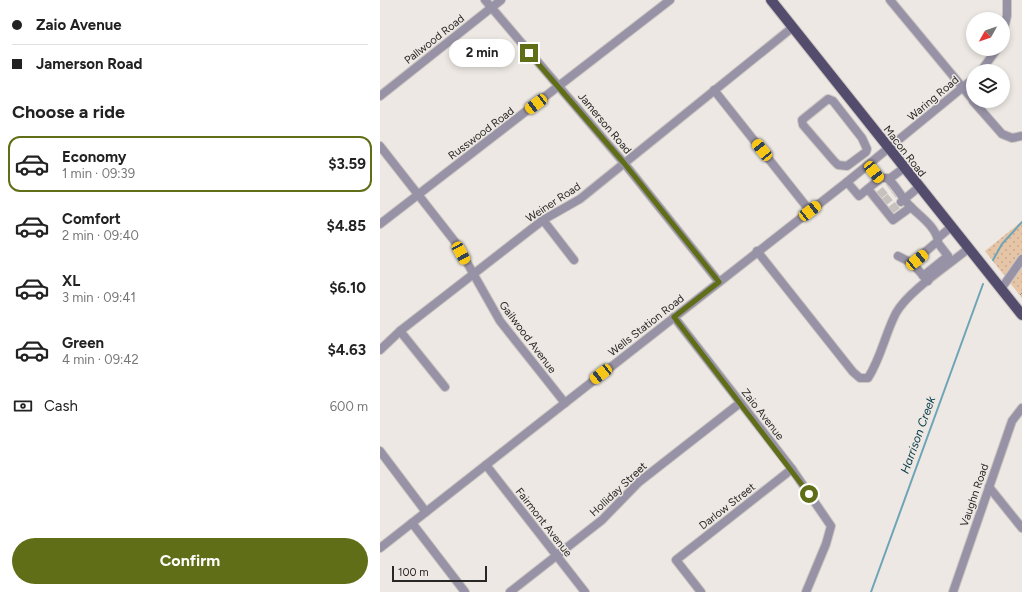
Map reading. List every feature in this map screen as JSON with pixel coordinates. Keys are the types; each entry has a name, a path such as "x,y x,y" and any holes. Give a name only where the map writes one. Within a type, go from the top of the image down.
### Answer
{"main road":[{"name":"Macon Road","path":"771,0 1022,315"}],"street":[{"name":"Jamerson Road","path":"485,0 624,163 719,282"},
{"name":"Pallwood Road","path":"380,96 501,0"},
{"name":"Russwood Road","path":"380,224 560,87 670,0"},
{"path":"890,0 966,92"},
{"path":"1007,0 1007,12"},
{"name":"Weiner Road","path":"380,350 400,331 472,273 542,220 575,202 793,27"},
{"name":"Waring Road","path":"889,149 966,85"},
{"path":"714,90 810,211"},
{"path":"828,99 833,101 865,143 866,152 851,163 847,166 838,165 803,125 802,120 828,99"},
{"path":"979,108 1002,134 1012,138 1022,136"},
{"name":"Gailwood Avenue","path":"380,146 456,243 500,322 565,403"},
{"name":"Wells Station Road","path":"380,548 889,149"},
{"path":"851,163 859,173"},
{"path":"869,165 879,179"},
{"path":"890,183 904,168"},
{"path":"758,251 853,372 860,378 868,378 876,366 896,313 908,298 948,256 918,212 902,200 884,177 879,179 859,196 847,182"},
{"path":"902,200 919,187"},
{"path":"868,189 877,196 889,211 893,220 911,206"},
{"path":"542,220 574,260"},
{"path":"912,263 951,227"},
{"path":"926,279 969,248"},
{"path":"898,256 912,263 926,279"},
{"path":"1001,289 1022,259"},
{"name":"Zaio Avenue","path":"674,317 792,469 831,526 826,544 806,592"},
{"path":"400,331 445,387"},
{"name":"Holliday Street","path":"510,592 602,520 633,486 740,403"},
{"name":"Vaughn Road","path":"953,592 1012,421 1022,408"},
{"path":"380,452 426,512"},
{"name":"Fairmont Avenue","path":"486,465 585,592"},
{"name":"Darlow Street","path":"701,592 676,560 792,469"},
{"path":"989,487 1022,528"},
{"path":"412,523 465,592"}],"shaded area":[{"path":"1022,221 1022,298 985,251"}],"waterway":[{"name":"Harrison Creek","path":"993,260 1002,244 1022,222"},
{"name":"Harrison Creek","path":"871,592 983,284"}],"tunnel":[{"path":"879,195 889,187"},
{"path":"884,202 894,194"},
{"path":"891,210 901,202"}],"route":[{"path":"529,53 560,87 624,163 719,282 674,317 792,469 809,494"}]}
